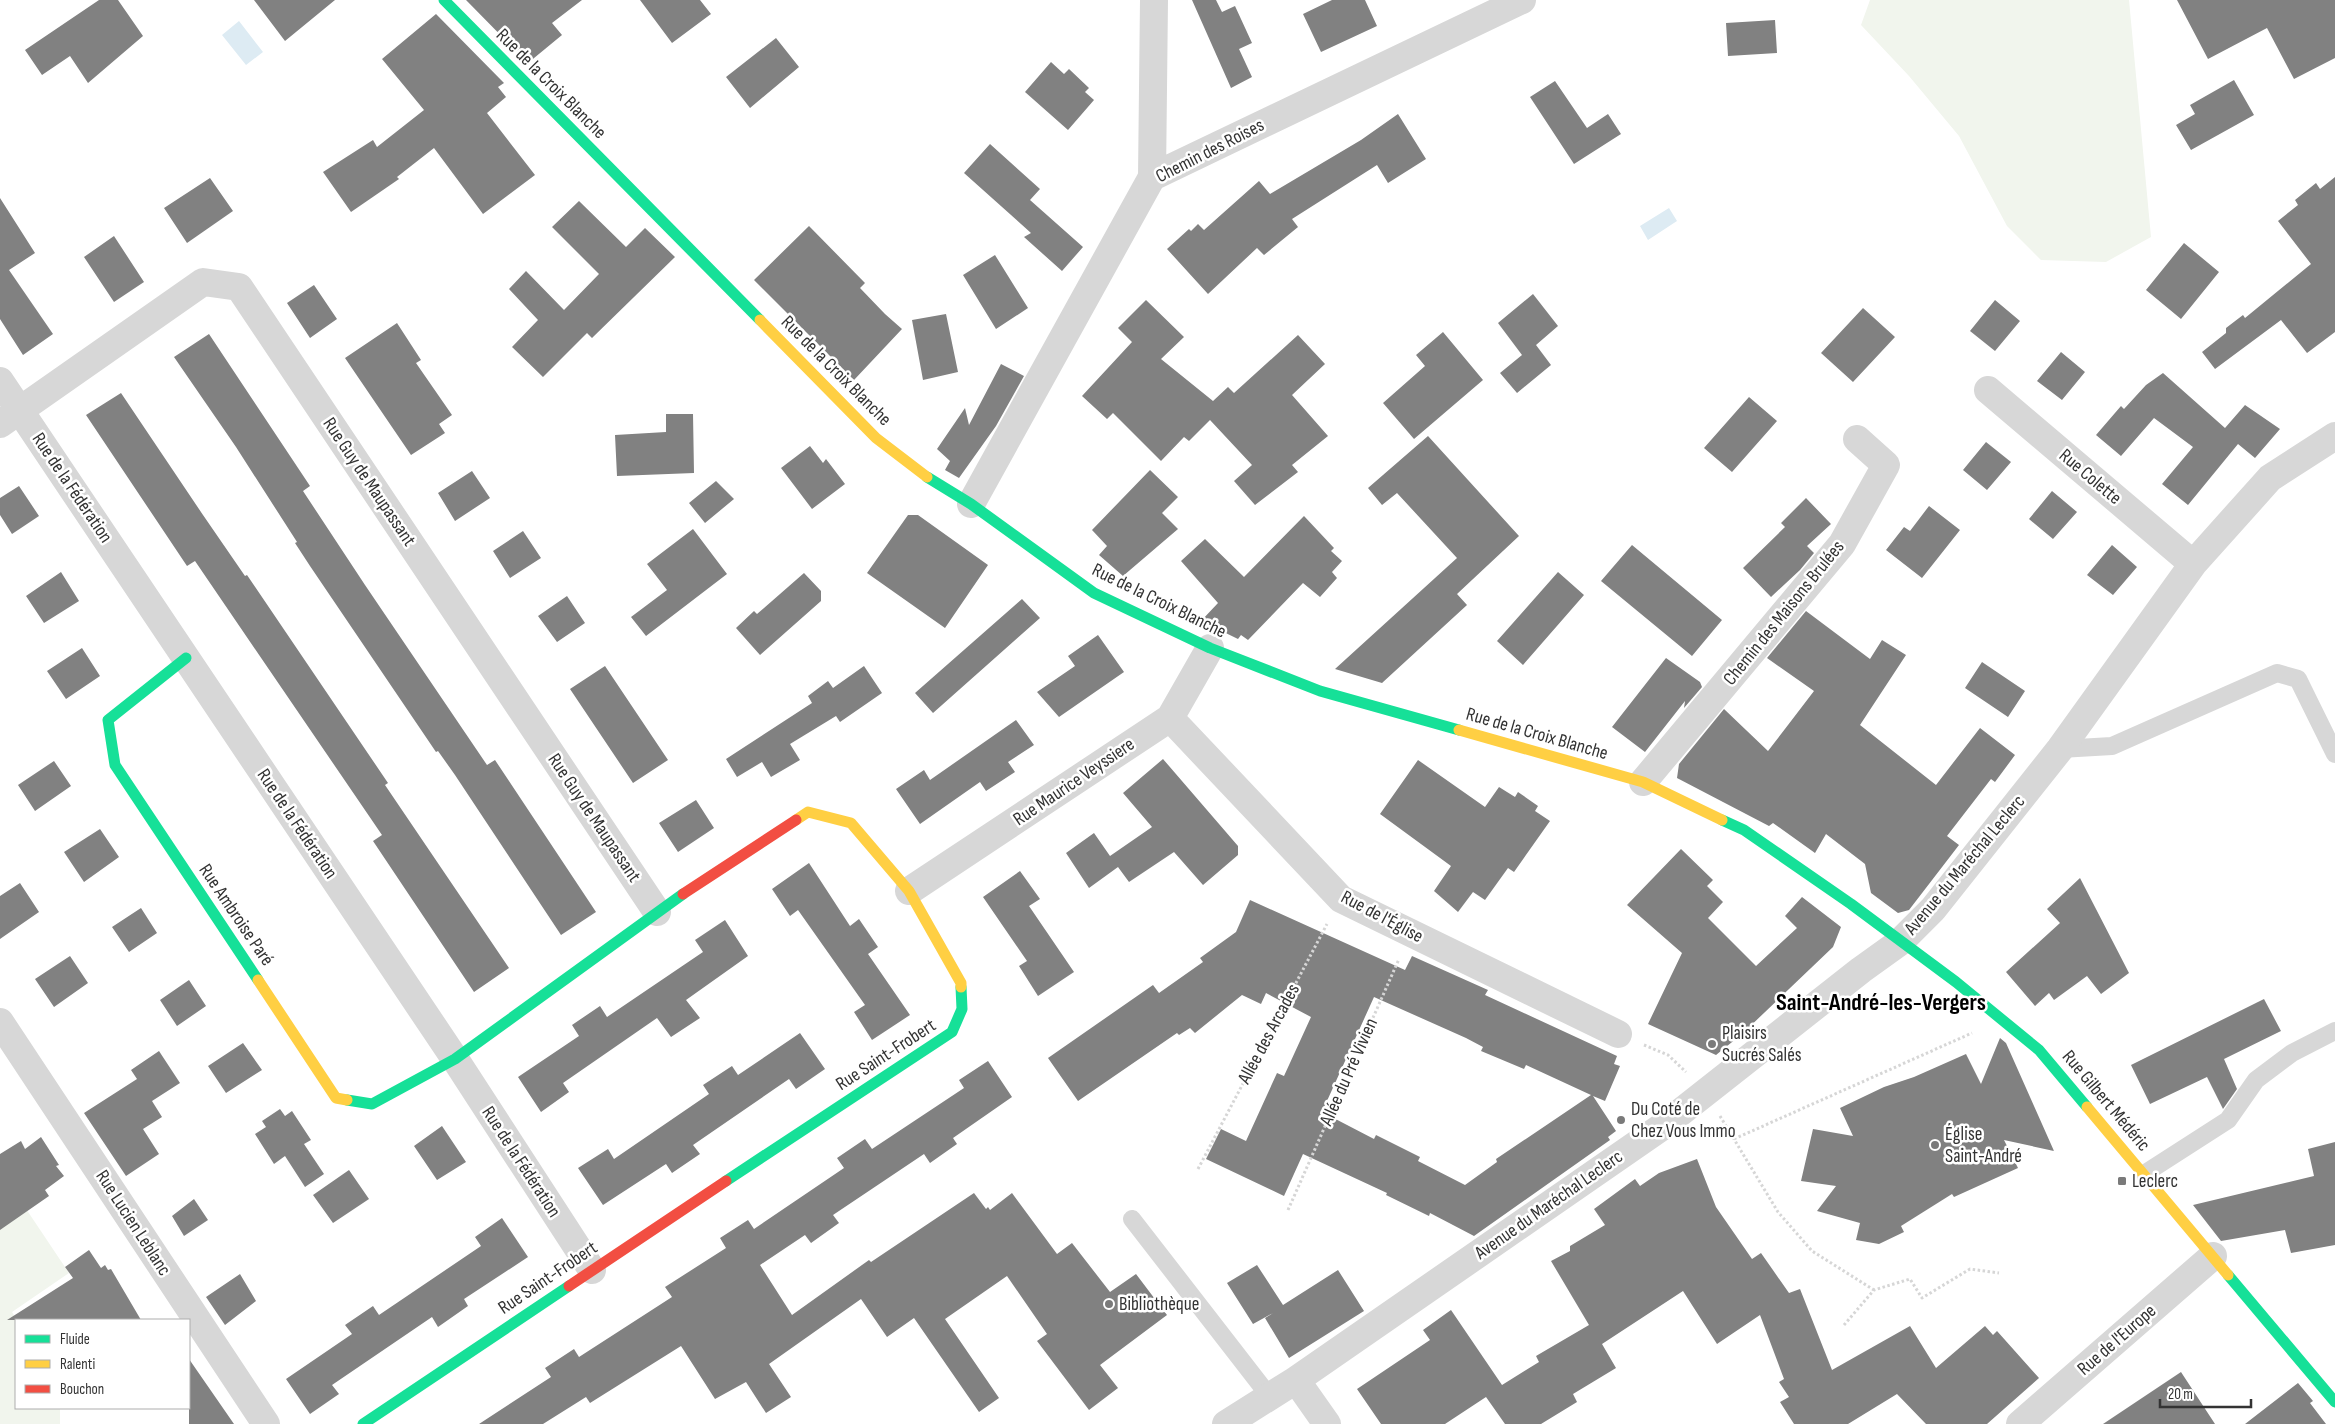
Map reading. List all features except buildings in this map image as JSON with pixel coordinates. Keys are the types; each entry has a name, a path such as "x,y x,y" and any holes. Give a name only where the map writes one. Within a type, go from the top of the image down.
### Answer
{"street":[{"name":"Rue de la Croix Blanche","path":"444,0 876,438 930,479 971,504 1094,593 1210,648 1320,691 1644,782 1744,830 1851,904 1900,942"},
{"path":"1152,177 1154,0"},
{"name":"Chemin des Roises","path":"971,504 1152,177 1522,0"},
{"name":"Rue Guy de Maupassant","path":"10,417 202,282 239,287 657,912"},
{"name":"Rue de la Fédération","path":"0,381 10,417 186,658 455,1059 592,1270"},
{"name":"Rue Colette","path":"1988,390 2193,564"},
{"name":"Avenue du Maréchal Leclerc","path":"1226,1424 1296,1380 1663,1126 1861,970 1900,942 1933,909 2060,749 2193,564 2270,478 2335,436"},
{"name":"Chemin des Maisons Brulées","path":"1644,782 1842,544 1886,465 1857,439"},
{"name":"Rue Maurice Veyssiere","path":"909,892 1170,718 1210,648"},
{"name":"Rue Ambroise Paré","path":"186,658 108,720 114,765 336,1098 372,1104 455,1059"},
{"name":"Rue de l'Église","path":"1170,718 1340,899 1618,1034"},
{"name":"Rue Saint-Frobert","path":"363,1424 952,1032 962,1009 961,983 909,892 851,823 808,812 657,912 455,1059"},
{"name":"Rue Gilbert Médéric","path":"1900,942 1956,982 2039,1050 2335,1402"},
{"name":"Rue Lucien Leblanc","path":"2,1028 266,1424"},
{"name":"Rue de l'Europe","path":"2020,1424 2213,1256"},
{"path":"1296,1380 1327,1424"}],"lane":[{"path":"2060,749 2112,746 2277,674 2298,679 2335,754"},
{"path":"2144,1174 2228,1120 2256,1080 2292,1053 2335,1031"},
{"path":"1132,1219 1270,1397"}],"path":[{"name":"Allée des Arcades","path":"1198,1169 1340,899"},
{"name":"Allée du Pré Vivien","path":"1288,1210 1411,934"},
{"path":"1734,1139 2002,1020"},
{"path":"1643,1045 1668,1055 1706,1093 1778,1212 1812,1251 1874,1290"},
{"path":"1844,1325 1874,1290 1910,1279 1922,1298 1970,1269 1998,1273"}],"shaded area":[{"path":"1870,0 2129,0 2151,237 2106,262 2041,260 2007,226 1959,136 1909,76 1861,25"},
{"path":"239,21 263,52 246,65 222,35"},
{"path":"1669,208 1677,221 1648,240 1640,226"},
{"path":"0,1170 69,1273 12,1312 16,1319 15,1409 60,1409 60,1424 0,1424"}],"traffic: fast":[{"path":"444,0 760,320"},
{"path":"927,477 971,504 1094,593 1210,648 1320,691 1459,730"},
{"path":"186,658 108,720 115,765 258,980"},
{"path":"1722,820 1744,830 1851,904 1956,982 2039,1050 2087,1107"},
{"path":"347,1100 372,1104 455,1059 683,894"},
{"path":"726,1181 952,1032 962,1009 961,987"},
{"path":"2228,1275 2335,1402"},
{"path":"363,1424 569,1286"}],"traffic: slow":[{"path":"760,320 876,438 927,477"},
{"path":"1459,730 1643,782 1722,820"},
{"path":"796,820 808,812 851,823 909,891 961,983 961,987"},
{"path":"258,980 336,1098 347,1100"},
{"path":"2087,1107 2228,1275"}],"traffic: jam":[{"path":"683,894 796,820"},
{"path":"569,1286 726,1181"}],"place":[{"name":"Plaisirs Sucrés Salés","path":"1712,1044"},
{"name":"Du Coté de Chez Vous Immo","path":"1621,1120"},
{"name":"Église Saint-André","path":"1935,1145"},
{"name":"Leclerc","path":"2122,1181"},
{"name":"Bibliothèque","path":"1109,1304"}],"district":[{"name":"Saint-André-les-Vergers","path":"1881,1002"}]}
